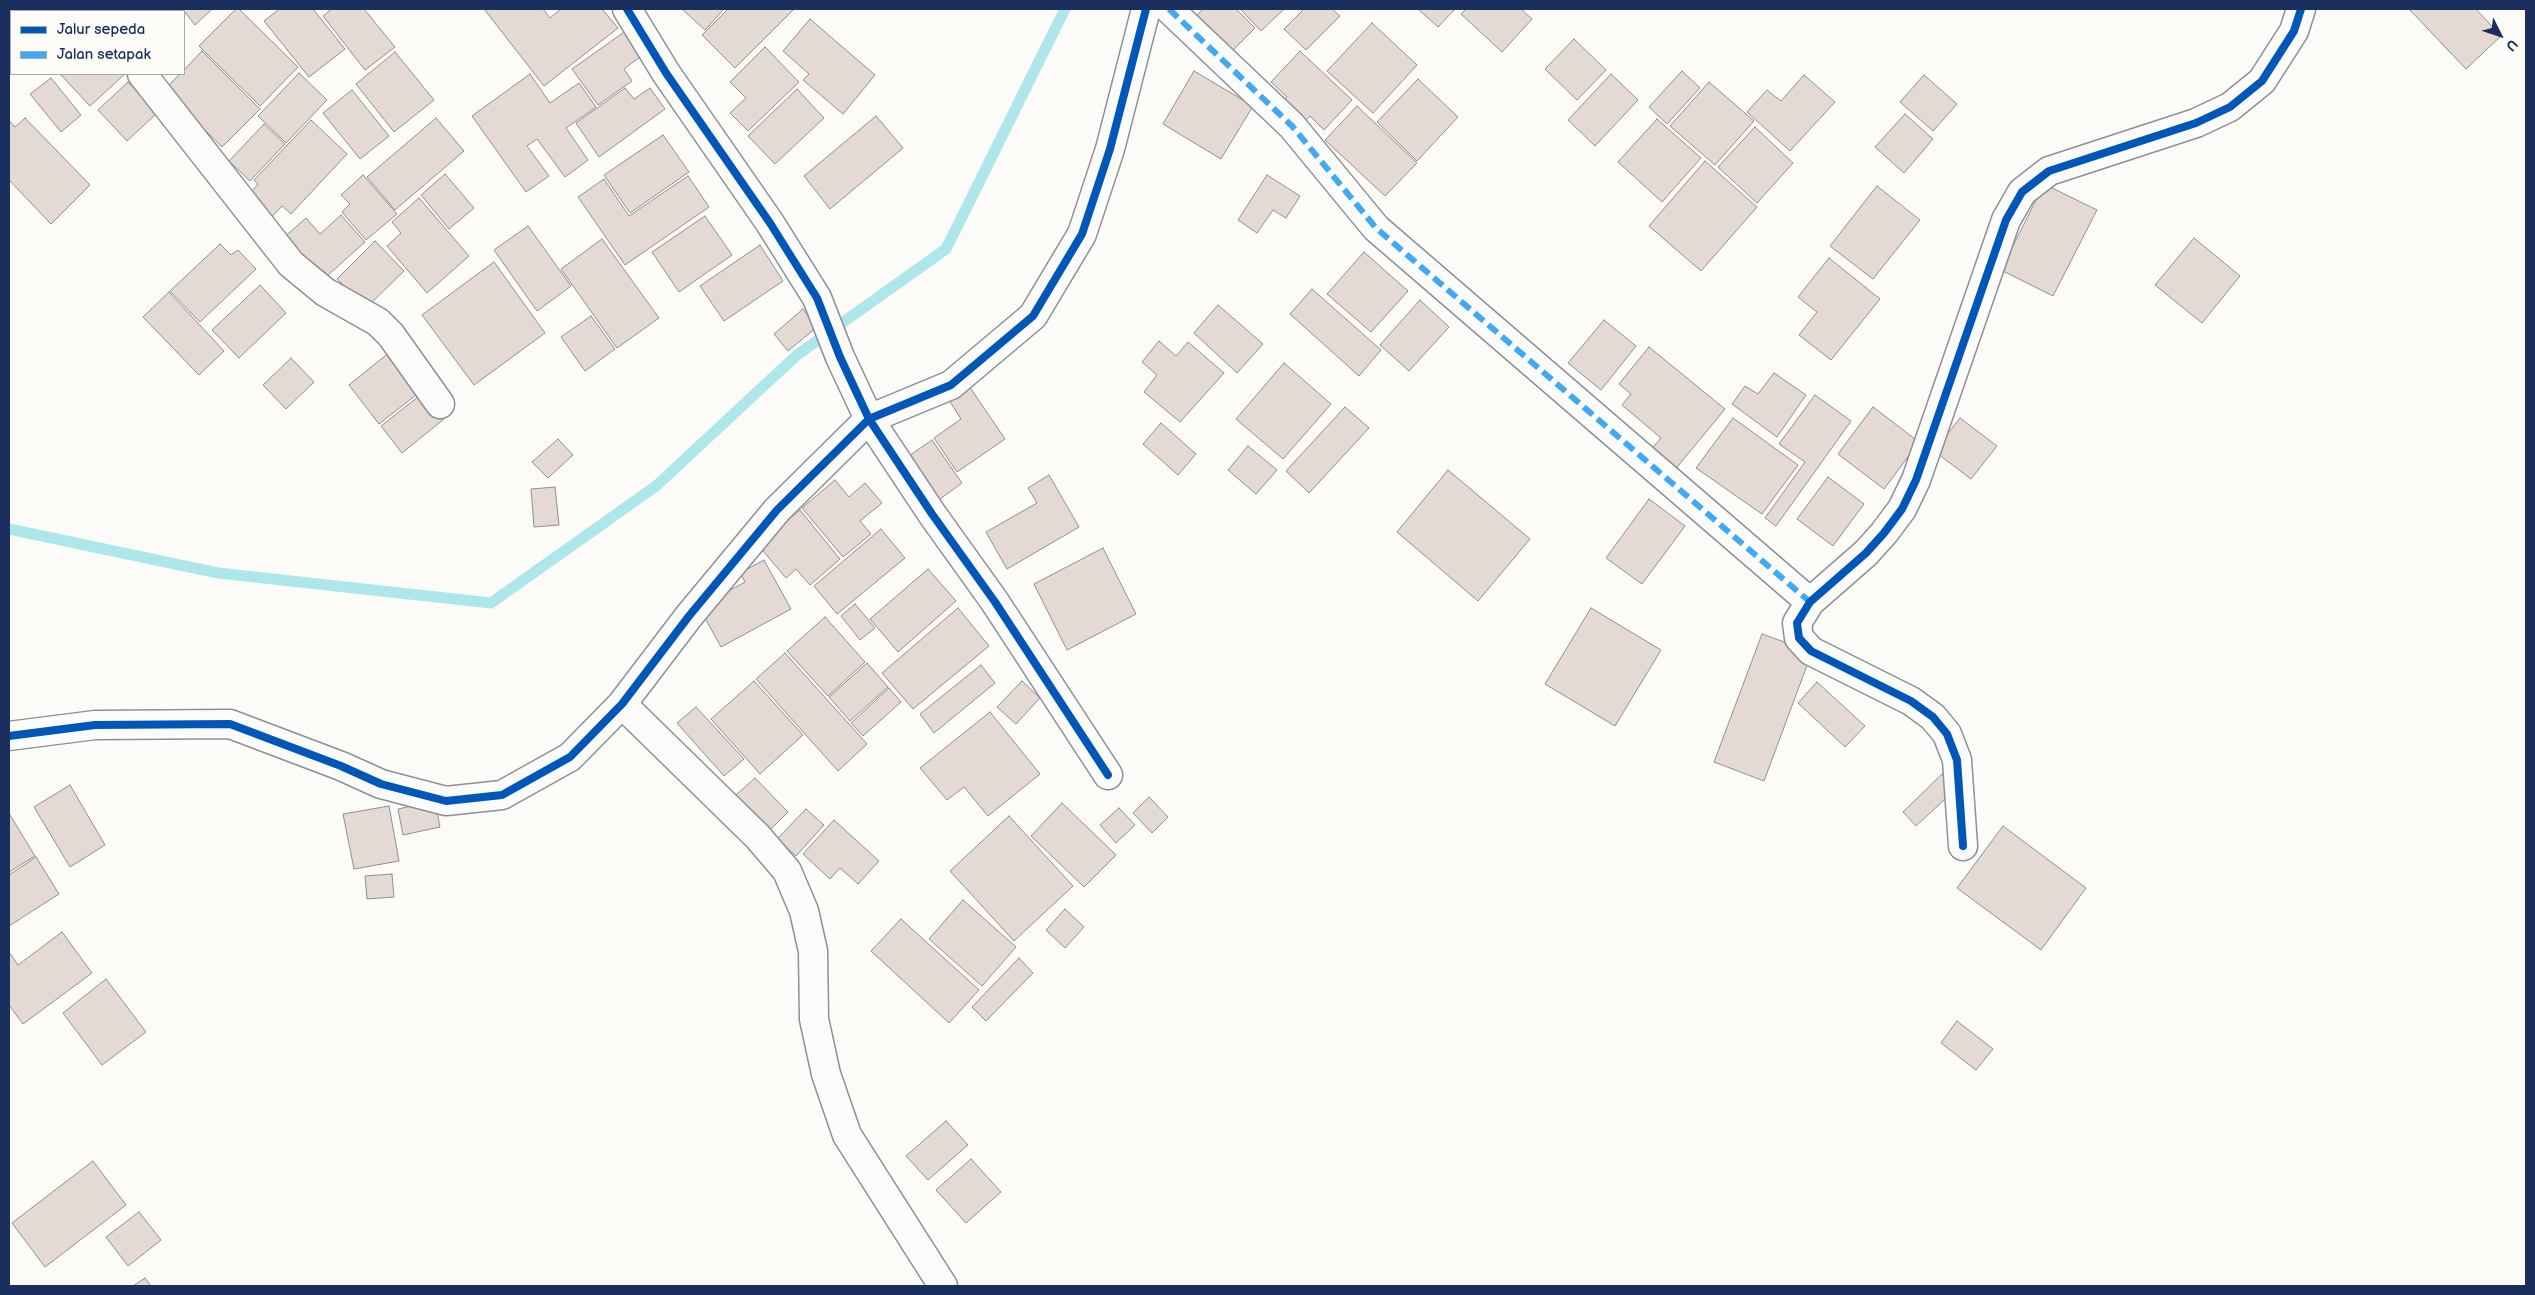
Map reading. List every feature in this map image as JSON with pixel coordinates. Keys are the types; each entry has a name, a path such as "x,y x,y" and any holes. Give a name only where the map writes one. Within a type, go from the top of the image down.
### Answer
{"street":[{"path":"627,9 666,73 770,223 817,298 840,358 870,419 932,514 995,602 1108,775"},
{"path":"9,736 96,725 230,724 341,766 381,784 446,802 502,795 570,757 622,704 689,616 777,510 870,419 951,385 1033,316 1082,234 1110,149 1146,9"},
{"path":"1169,9 1292,126 1376,228 1810,602"},
{"path":"1963,846 1957,760 1947,734 1933,717 1911,701 1811,651 1799,638 1797,623 1810,602 1866,553 1902,509 1916,480 2006,220 2022,192 2049,171 2196,123 2230,107 2262,80 2294,31 2302,9"},
{"path":"143,75 291,264 325,292 378,322 390,335 440,404"},
{"path":"622,704 758,837 787,871 804,911 813,951 814,1019 826,1074 847,1135 943,1286"}],"building":[{"path":"212,9 195,25 185,10 116,10"},
{"path":"236,9 239,9 298,67 260,106 199,46"},
{"path":"276,9 313,9 345,49 309,77 264,21 278,10"},
{"path":"332,9 364,9 395,47 365,70 323,16"},
{"path":"484,9 543,9 550,18 561,9 602,9 618,28 544,86"},
{"path":"682,9 724,9 705,30"},
{"path":"728,9 794,9 735,68 702,35"},
{"path":"1203,9 1236,9 1255,28 1232,51 1197,15"},
{"path":"1240,9 1284,9 1261,31"},
{"path":"1304,9 1332,9 1340,16 1306,50 1284,29"},
{"path":"1418,9 1455,9 1438,27"},
{"path":"1466,9 1521,9 1532,19 1502,52 1461,14"},
{"path":"2409,9 2476,9 2501,36 2466,69"},
{"path":"810,19 875,75 843,114 803,80 809,74 783,51"},
{"path":"1372,23 1417,65 1373,113 1327,71"},
{"path":"627,30 644,54 624,69 632,81 598,105 572,69"},
{"path":"1574,39 1606,70 1577,100 1545,69"},
{"path":"765,47 799,82 748,131 730,113 746,98 730,82"},
{"path":"202,51 260,109 222,147 164,90 179,75 185,75 185,69"},
{"path":"1300,51 1352,100 1324,130 1310,116 1300,126 1279,106 1287,97 1271,82"},
{"path":"395,52 434,100 394,132 356,84"},
{"path":"1194,71 1253,106 1221,159 1163,124"},
{"path":"1682,71 1700,88 1667,124 1649,107"},
{"path":"299,73 327,100 286,143 258,116"},
{"path":"530,74 550,103 579,83 596,107 566,128 588,160 565,177 537,139 527,146 549,176 526,192 472,116"},
{"path":"1611,74 1638,100 1595,146 1568,120"},
{"path":"61,75 124,75 90,106"},
{"path":"1804,75 1835,102 1790,151 1747,112 1767,90 1781,101"},
{"path":"1924,75 1957,104 1933,131 1900,102"},
{"path":"51,78 81,115 61,132 30,94"},
{"path":"1418,79 1458,117 1417,161 1377,122"},
{"path":"128,82 157,113 127,141 98,110"},
{"path":"1709,82 1754,121 1715,165 1670,126"},
{"path":"625,88 634,99 650,88 665,109 599,157 576,123"},
{"path":"797,89 824,118 775,164 748,136"},
{"path":"352,90 389,136 360,159 323,113"},
{"path":"1357,106 1417,163 1385,196 1325,140"},
{"path":"1905,114 1933,139 1904,173 1875,147"},
{"path":"876,116 903,148 830,209 804,176"},
{"path":"25,118 90,185 51,224 9,180 9,120 15,127"},
{"path":"436,118 464,151 395,210 367,177"},
{"path":"1657,119 1701,158 1662,202 1618,162"},
{"path":"311,120 347,154 291,214 282,206 269,220 246,198 258,184 254,180"},
{"path":"264,124 285,144 250,181 229,161"},
{"path":"1755,127 1793,163 1757,203 1718,167"},
{"path":"663,135 689,172 630,213 604,175"},
{"path":"1705,161 1757,207 1701,271 1649,226"},
{"path":"445,174 474,208 449,229 421,195"},
{"path":"363,175 397,214 366,240 342,212 350,204 341,195"},
{"path":"1267,175 1300,196 1286,218 1273,210 1257,233 1238,220"},
{"path":"688,176 709,207 625,265 578,197 604,179 629,216"},
{"path":"2044,184 2097,210 2053,296 2001,270"},
{"path":"1877,186 1920,220 1873,279 1830,246"},
{"path":"419,198 469,256 427,293 387,246 401,233 392,222"},
{"path":"341,215 365,242 319,283 281,240 306,218 320,234"},
{"path":"705,216 732,255 679,292 652,252"},
{"path":"528,226 571,286 537,311 494,250"},
{"path":"2194,238 2240,276 2202,323 2155,285"},
{"path":"602,239 659,318 617,348 561,269"},
{"path":"375,241 404,271 366,308 337,279"},
{"path":"220,244 231,255 238,250 256,269 200,322 170,291"},
{"path":"760,245 783,281 724,321 700,286"},
{"path":"1364,252 1408,291 1371,332 1327,294"},
{"path":"1829,258 1880,299 1831,360 1799,335 1817,312 1798,297"},
{"path":"494,262 545,333 474,385 422,315"},
{"path":"260,285 286,313 239,358 212,330"},
{"path":"1312,289 1381,350 1359,376 1290,314"},
{"path":"169,292 224,351 199,375 143,317"},
{"path":"1420,300 1449,327 1409,371 1380,345"},
{"path":"1218,305 1263,344 1237,373 1194,333"},
{"path":"803,309 817,327 788,351 774,334"},
{"path":"591,316 615,349 585,371 561,337"},
{"path":"1604,320 1636,346 1601,390 1568,363"},
{"path":"1159,341 1176,356 1188,342 1224,373 1180,422 1144,392 1157,375 1142,362"},
{"path":"1649,347 1725,409 1673,472 1649,452 1661,438 1622,405 1631,394 1619,384"},
{"path":"391,351 421,391 379,424 349,385"},
{"path":"291,358 314,382 286,409 263,385"},
{"path":"1284,363 1331,404 1283,459 1236,419"},
{"path":"1774,373 1806,395 1777,437 1732,404 1745,386 1758,394"},
{"path":"969,386 1005,439 957,472 934,438 961,419 949,400"},
{"path":"423,393 444,419 402,453 381,426"},
{"path":"1815,395 1851,421 1776,526 1765,518 1805,462 1779,444"},
{"path":"1345,407 1369,428 1309,493 1286,471"},
{"path":"1873,407 1919,442 1884,489 1838,454"},
{"path":"1733,418 1798,465 1762,514 1696,468"},
{"path":"1960,418 1997,446 1971,479 1934,451"},
{"path":"1161,423 1196,454 1178,475 1143,444"},
{"path":"558,439 573,455 548,478 532,462"},
{"path":"932,440 962,483 936,502 906,458"},
{"path":"1248,446 1277,470 1256,494 1228,470"},
{"path":"1448,470 1530,539 1478,601 1397,532"},
{"path":"1049,475 1079,527 1007,569 986,532 1037,503 1028,488"},
{"path":"1828,477 1864,504 1833,546 1797,519"},
{"path":"835,480 849,497 865,483 882,503 860,521 871,534 843,557 802,508"},
{"path":"555,487 559,525 534,527 531,489"},
{"path":"1649,499 1685,526 1642,584 1606,558"},
{"path":"800,510 840,559 810,585 796,569 786,578 758,545"},
{"path":"881,529 905,558 837,614 814,586"},
{"path":"1103,548 1136,614 1067,650 1034,584"},
{"path":"764,560 791,609 721,647 699,607 745,582 740,573"},
{"path":"928,569 956,601 898,652 870,619"},
{"path":"855,604 875,628 860,640 841,616"},
{"path":"958,608 989,646 913,709 882,673"},
{"path":"1591,608 1661,650 1615,726 1545,684"},
{"path":"825,617 865,662 828,696 787,651"},
{"path":"1762,634 1812,652 1764,781 1714,762"},
{"path":"785,653 867,744 838,771 756,679"},
{"path":"867,663 888,687 850,721 829,697"},
{"path":"981,665 995,683 934,733 920,714"},
{"path":"754,681 803,735 760,774 711,719"},
{"path":"1022,681 1040,698 1016,724 997,707"},
{"path":"1817,682 1865,726 1845,747 1798,703"},
{"path":"889,688 901,702 863,736 851,723"},
{"path":"696,707 744,759 724,776 677,723"},
{"path":"990,712 1040,774 988,816 964,787 947,800 920,768"},
{"path":"1942,774 1956,789 1916,826 1903,812"},
{"path":"755,778 788,812 770,830 736,795"},
{"path":"70,785 105,845 70,867 34,807"},
{"path":"1149,797 1168,817 1152,833 1133,813"},
{"path":"435,801 440,827 403,835 398,809"},
{"path":"1062,803 1116,855 1084,887 1031,836"},
{"path":"389,806 399,861 354,869 343,814"},
{"path":"1119,808 1135,825 1116,843 1100,825"},
{"path":"806,809 824,825 796,856 777,839"},
{"path":"9,816 35,856 9,872"},
{"path":"1009,816 1073,886 1014,941 950,871"},
{"path":"834,820 879,861 858,884 840,868 830,879 803,854"},
{"path":"2003,826 2086,888 2041,950 1957,888"},
{"path":"36,857 59,894 9,926 9,875"},
{"path":"392,874 394,897 367,899 365,876"},
{"path":"963,900 1016,947 982,986 929,939"},
{"path":"1065,909 1084,927 1065,948 1046,930"},
{"path":"901,919 979,990 949,1023 871,951"},
{"path":"62,932 92,973 23,1024 9,1005 9,952 18,965"},
{"path":"1019,958 1033,973 986,1021 972,1007"},
{"path":"106,979 146,1032 102,1065 63,1013"},
{"path":"1957,1021 1993,1049 1976,1070 1941,1043"},
{"path":"946,1121 968,1145 928,1180 906,1156"},
{"path":"971,1159 1001,1192 966,1223 936,1190"},
{"path":"93,1161 126,1205 45,1267 12,1223"},
{"path":"139,1212 161,1240 128,1266 106,1237"},
{"path":"145,1278 151,1286 133,1286"}],"waterway":[{"path":"9,529 218,573 491,603 656,486 797,355 946,249 1065,9"}],"marked path":[{"path":"1169,9 1292,126 1376,228 1810,602"}],"cycle path":[{"path":"627,9 666,73 770,223 817,298 840,357 869,419 932,514 995,602 1108,775"},
{"path":"9,736 95,725 230,724 341,766 381,784 446,801 502,795 570,757 622,704 689,616 777,510 869,419 951,385 1033,316 1082,234 1110,149 1146,9"},
{"path":"1963,846 1957,760 1947,734 1933,717 1911,701 1811,651 1799,638 1797,623 1810,602 1866,553 1902,509 1916,480 2006,220 2022,192 2049,171 2196,123 2230,107 2262,81 2294,31 2301,9"}]}
